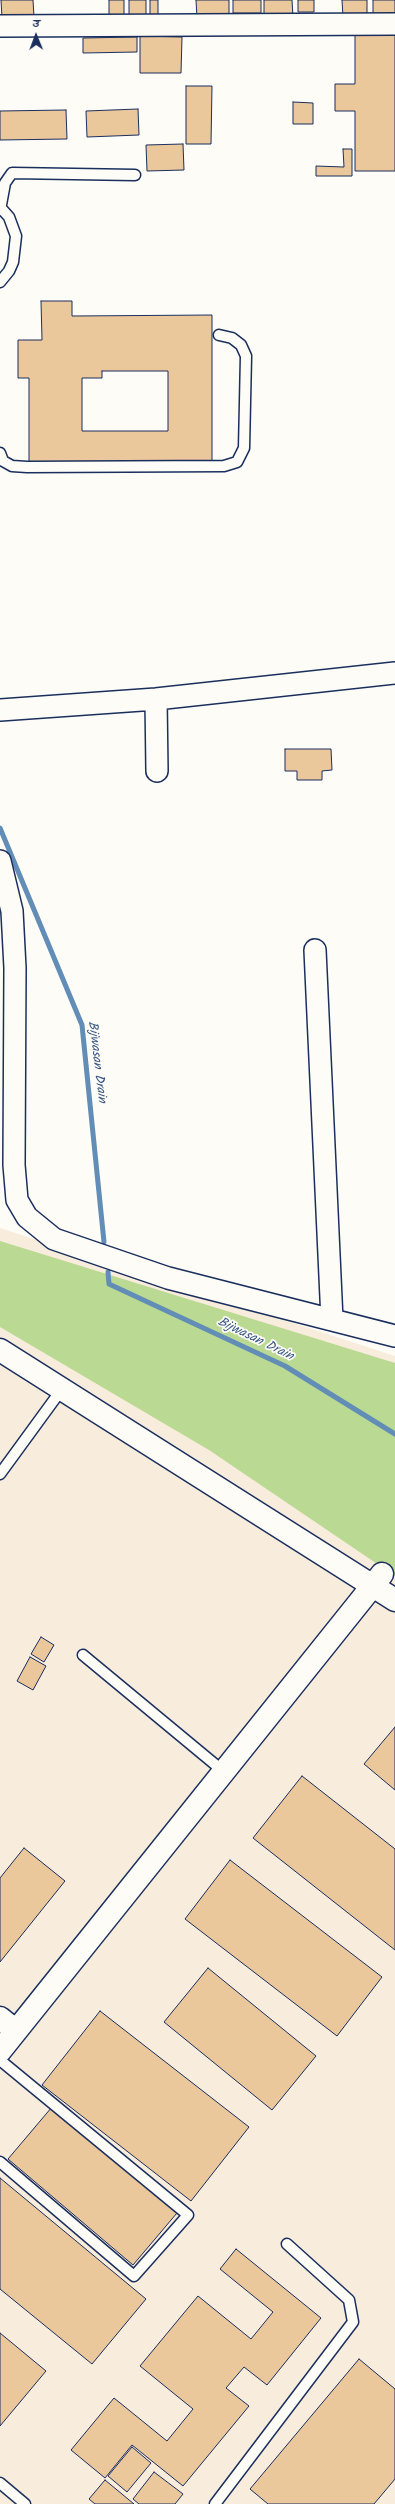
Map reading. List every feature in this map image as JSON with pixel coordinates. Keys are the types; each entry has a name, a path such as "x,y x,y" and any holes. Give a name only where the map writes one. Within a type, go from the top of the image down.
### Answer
{"street":[{"path":"0,26 395,24"},
{"path":"0,710 156,699 395,673"},
{"path":"156,699 157,771"},
{"path":"0,861 15,968 14,1165 17,1200 27,1218 54,1239 146,1270 395,1336"},
{"path":"315,950 332,1320"},
{"path":"0,1336 383,1580 395,1600"},
{"path":"0,1350 62,1390 383,1580"},
{"path":"0,2051 8,2025 223,1772 383,1580"}],"lane":[{"path":"0,283 9,271 13,262 16,236 9,217 0,209 5,182 12,173 135,175"},
{"path":"0,454 3,461 12,466 27,467 224,466 237,462 244,448 246,356 241,345 232,338 219,335"},
{"path":"0,1474 62,1390"},
{"path":"83,1655 223,1772"},
{"path":"0,2060 188,2215 134,2276 0,2162"},
{"path":"215,2504 353,2322 349,2300 287,2244"},
{"path":"0,2483 25,2504"}],"shaded area":[{"path":"0,1228 395,1356 395,2504 0,2504"}],"green space":[{"path":"0,1241 395,1363 395,1576 209,1450 0,1327"}],"building":[{"path":"1,0 33,0 34,17 2,18"},
{"path":"109,0 124,0 124,19 109,18"},
{"path":"129,0 146,0 146,17 129,17"},
{"path":"150,0 158,0 158,16 150,16"},
{"path":"196,0 229,0 229,18 197,18"},
{"path":"233,0 261,0 261,13 233,13"},
{"path":"264,0 292,0 293,17 264,17"},
{"path":"298,0 314,0 314,12 298,12"},
{"path":"342,0 367,0 367,17 343,17"},
{"path":"373,0 395,0 395,16 373,17"},
{"path":"355,31 395,31 395,171 355,171 355,111 335,111 335,84 355,84"},
{"path":"140,36 182,37 181,73 140,73"},
{"path":"137,37 137,52 83,53 83,38"},
{"path":"186,86 212,86 211,144 186,144"},
{"path":"293,102 313,103 313,124 293,124"},
{"path":"138,109 139,135 87,137 86,111"},
{"path":"66,110 67,139 0,140 0,111"},
{"path":"183,144 184,170 147,171 146,145"},
{"path":"343,149 352,149 352,176 316,176 316,166 344,167"},
{"path":"41,301 72,301 72,316 212,315 212,461 29,462 29,378 18,378 18,340 42,340","holes":["102,371 168,371 168,431 82,431 82,378 102,378"]},
{"path":"285,749 331,749 332,770 322,771 322,780 297,780 297,771 285,771"},
{"path":"41,1637 54,1645 44,1662 31,1654"},
{"path":"30,1657 46,1666 33,1690 17,1681"},
{"path":"395,1727 395,1790 364,1764"},
{"path":"302,1776 395,1849 395,1950 253,1838"},
{"path":"24,1848 65,1881 0,1962 0,1878"},
{"path":"230,1860 382,1977 337,2036 185,1919"},
{"path":"208,1968 316,2056 272,2110 164,2022"},
{"path":"100,2011 249,2127 191,2201 42,2085"},
{"path":"52,2107 177,2213 133,2265 8,2159"},
{"path":"0,2178 146,2299 92,2364 0,2289"},
{"path":"236,2249 321,2318 267,2385 244,2367 226,2388 249,2406 183,2486 132,2445 105,2478 71,2450 114,2398 167,2441 193,2409 140,2366 198,2296 251,2339 273,2312 220,2269"},
{"path":"0,2333 46,2371 0,2426"},
{"path":"359,2359 395,2389 395,2479 374,2504 268,2504 250,2489"},
{"path":"132,2447 151,2463 127,2492 108,2476"},
{"path":"154,2472 183,2494 175,2504 139,2504 133,2499"},
{"path":"105,2480 134,2504 95,2504 89,2499"}],"waterway":[{"name":"Bijwasan Drain","path":"0,828 82,1025 104,1242"},
{"name":"Bijwasan Drain","path":"108,1272 109,1284 285,1366 395,1434"}]}
